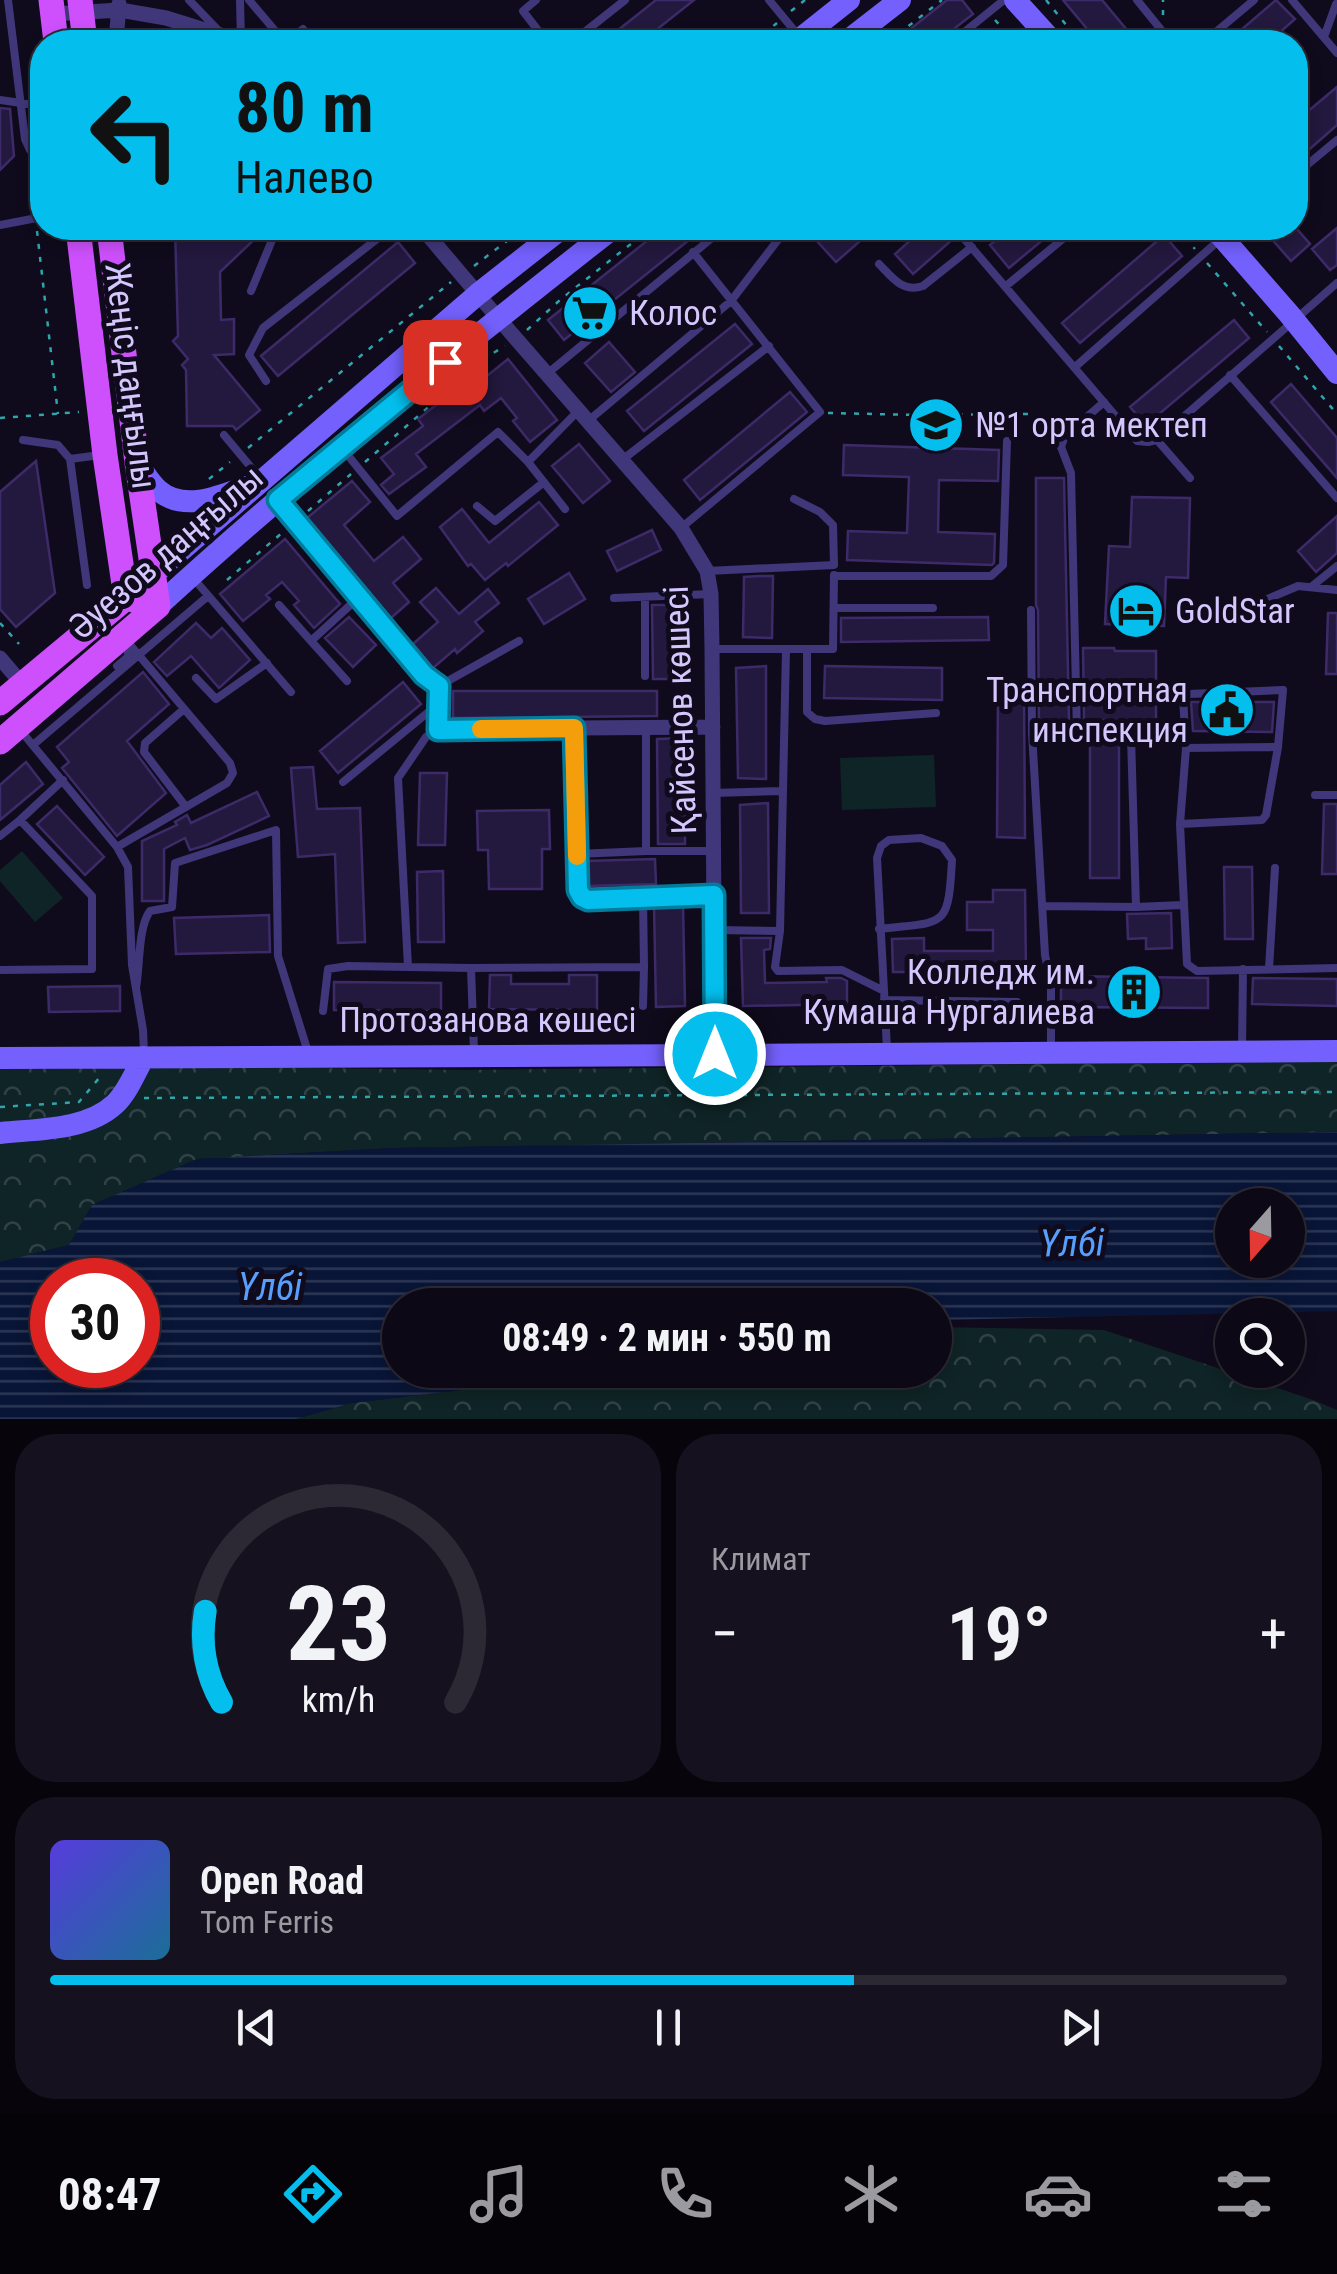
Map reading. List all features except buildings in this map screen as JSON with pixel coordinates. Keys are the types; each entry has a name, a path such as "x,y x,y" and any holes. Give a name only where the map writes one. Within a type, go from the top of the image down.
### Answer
{"main road":[{"path":"813,30 849,0"},
{"path":"861,30 900,0"},
{"path":"1015,0 1039,30"},
{"name":"Жеңіс даңғылы","path":"79,240 126,598"},
{"name":"Жеңіс даңғылы","path":"111,240 158,606"},
{"name":"Әуезов даңғылы","path":"0,704 539,240"},
{"name":"Әуезов даңғылы","path":"17,738 75,678 130,646 158,606 278,500 597,240"},
{"path":"1230,240 1337,373"},
{"path":"310,439 334,453"},
{"path":"137,463 156,489 184,500 214,499 262,481"},
{"path":"126,598 158,606"},
{"name":"Протозанова көшесі","path":"0,1058 1337,1051"},
{"path":"0,1133 72,1124 101,1114 116,1103 144,1057"}],"street":[{"path":"52,7 119,5 204,30"},
{"path":"117,30 119,5"},
{"name":"Қайсенов көшесі","path":"432,240 681,528 707,571 712,649 715,1054"},
{"path":"262,481 424,675 439,686 438,730 713,727"},
{"path":"0,658 23,685"}],"lane":[{"path":"8,0 25,139 30,150"},
{"path":"189,0 213,30"},
{"path":"240,0 241,30"},
{"path":"249,0 274,30"},
{"path":"536,0 522,12 537,30"},
{"path":"587,30 625,0"},
{"path":"768,0 791,30"},
{"path":"966,30 1004,0"},
{"path":"1137,0 1161,30"},
{"path":"1218,30 1254,0"},
{"path":"1293,1 1336,51"},
{"path":"1324,37 1336,4"},
{"path":"0,100 30,104"},
{"path":"1308,164 1337,140"},
{"path":"0,224 30,219"},
{"path":"251,291 272,240"},
{"path":"266,381 248,355 262,328 376,240"},
{"path":"548,373 708,240"},
{"path":"528,462 731,301 778,240"},
{"path":"966,240 1137,441 1157,440 1337,284"},
{"path":"1006,286 1062,240"},
{"path":"1074,367 1215,240"},
{"path":"879,264 901,286 913,290 972,247"},
{"path":"681,528 820,412 693,252"},
{"path":"622,460 768,346"},
{"path":"1230,375 1337,498"},
{"path":"1078,733 1071,473 1061,448 1065,436 1104,402"},
{"path":"334,453 358,468 396,516 498,432 565,509"},
{"path":"224,434 262,481"},
{"path":"23,440 58,445 70,459 87,585"},
{"path":"1157,440 1190,478"},
{"path":"834,576 991,576 1003,564 1008,441"},
{"path":"70,459 105,455"},
{"path":"478,506 495,521 544,482"},
{"path":"712,649 833,649 833,525 820,512 794,499"},
{"path":"707,571 834,565"},
{"path":"1311,587 1337,566"},
{"path":"191,576 291,692"},
{"path":"1178,607 1251,606 1298,586 1337,590"},
{"path":"614,598 711,594"},
{"path":"144,1057 132,965 128,868 117,848 63,780 17,738 130,646 208,596"},
{"path":"645,596 645,676"},
{"path":"311,641 358,598"},
{"path":"279,604 347,681"},
{"path":"834,608 933,608"},
{"path":"1031,610 1032,733 1044,955 1051,984 1051,1055"},
{"path":"439,686 519,641"},
{"path":"117,848 227,783 233,773 230,764 130,646"},
{"path":"786,649 778,971 842,970 884,996 1017,1002"},
{"path":"807,649 808,712 814,719 936,714"},
{"path":"196,678 216,698 266,663"},
{"path":"1180,824 1262,820 1266,816 1278,747 1282,690 1183,697 1186,748 1180,824 1187,964 1197,970 1337,968"},
{"path":"344,782 439,703"},
{"path":"184,709 145,744 144,752 186,807"},
{"path":"646,727 646,851"},
{"path":"574,728 578,890 582,897 588,900 714,895"},
{"path":"408,967 398,778 426,737 438,730"},
{"path":"1032,733 1132,736 1136,907"},
{"path":"1186,748 1278,747"},
{"path":"0,836 63,780"},
{"path":"713,794 783,791"},
{"path":"1315,795 1337,795"},
{"path":"0,970 92,969 92,896 20,820"},
{"path":"136,988 142,921 150,911 172,907 175,862 276,830 278,956 309,1056"},
{"path":"879,929 933,923 945,914 950,899 952,860 942,846 921,838 889,840 881,846 877,858 879,929 888,1055"},
{"path":"577,854 714,851"},
{"path":"1269,969 1275,868"},
{"path":"642,898 643,1006"},
{"path":"1042,906 1182,905"},
{"path":"715,930 780,931"},
{"path":"324,1011 328,969 348,966 644,967"},
{"path":"471,968 474,1055"},
{"path":"1242,1052 1244,970"}],"path":[{"path":"903,30 942,0"},
{"path":"1046,0 1070,30"},
{"path":"988,12 1004,30"},
{"path":"41,240 58,414"},
{"path":"184,500 462,274 509,240"},
{"path":"227,580 485,358 517,340 636,240"},
{"path":"1187,240 1337,414"},
{"path":"0,418 80,412"},
{"path":"820,412 918,416 1030,414 1040,420 1061,448"},
{"path":"0,623 19,644"},
{"path":"0,1107 79,1102 101,1076"},
{"path":"142,1098 1337,1092"}],"green space":[{"path":"934,755 936,807 842,810 840,758"},
{"path":"22,851 63,898 35,922 0,881 0,870"},
{"path":"1337,1061 1337,1132 393,1148 197,1159 92,1205 69,1245 0,1262 0,1068 94,1065 465,1070"},
{"path":"952,1327 1104,1330 1215,1367 1215,1388 1277,1388 1337,1410 1337,1419 296,1419 352,1403 478,1388 952,1388"}],"water":[{"name":"Үлбі","path":"1337,1132 1337,1311 1305,1312 1305,1298 1215,1298 1215,1314 952,1320 952,1288 382,1288 382,1388 478,1388 352,1403 296,1419 0,1419 0,1262 69,1245 92,1205 197,1159 393,1148"}],"slow traffic":[{"path":"481,729 574,728 577,856"}],"place":[{"name":"Колос","path":"590,313"},
{"name":"№1 орта мектеп","path":"936,425"},
{"name":"GoldStar","path":"1136,611"},
{"name":"Транспортная инспекция","path":"1227,710"},
{"name":"Колледж им. Кумаша Нургалиева","path":"1134,992"}],"route":[{"path":"445,362 278,500 424,675 439,686 438,730 574,728 578,890 582,897 588,900 714,895 715,1054"}]}
